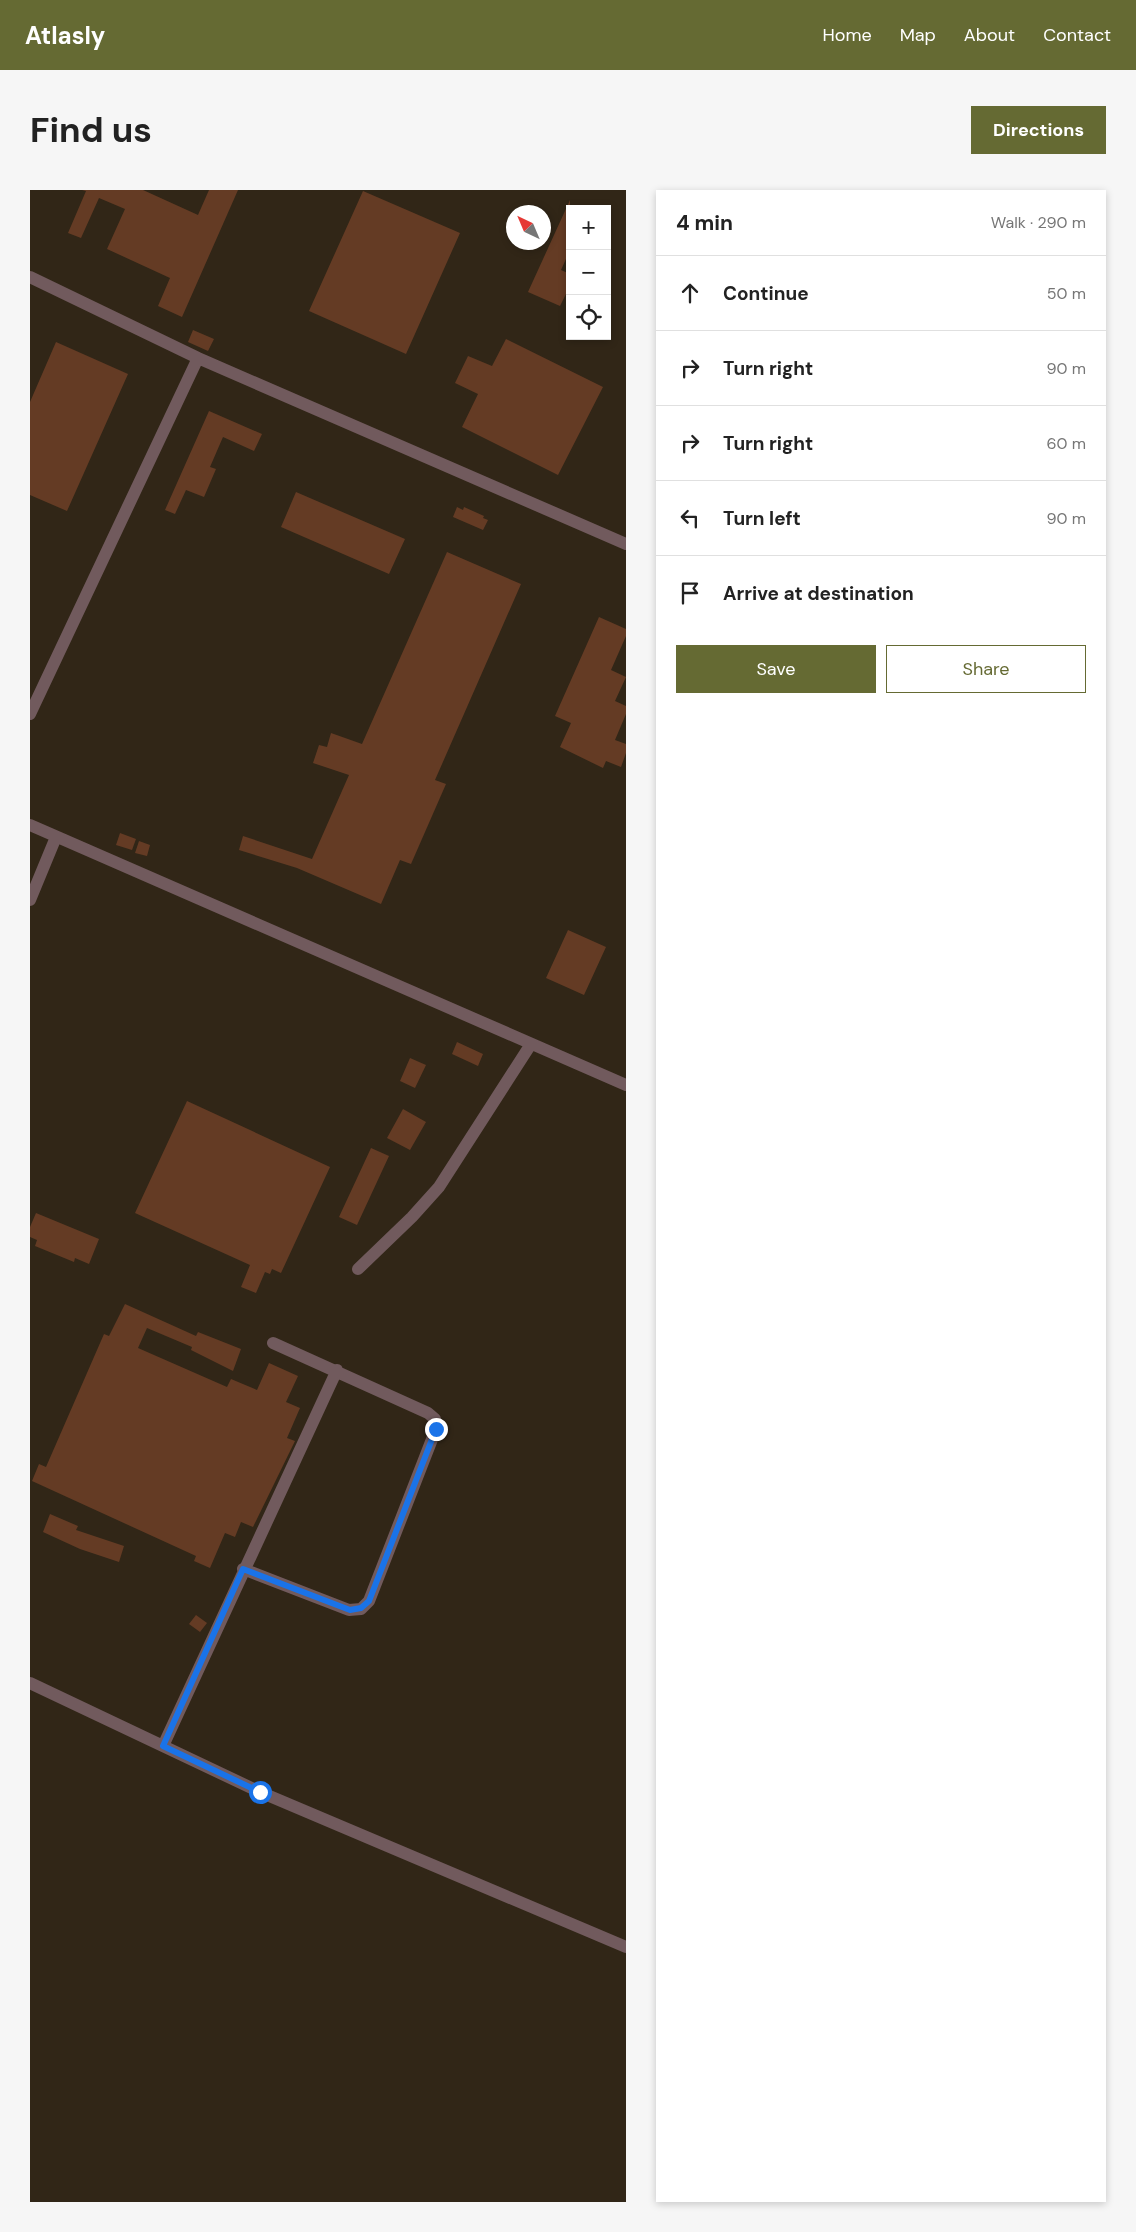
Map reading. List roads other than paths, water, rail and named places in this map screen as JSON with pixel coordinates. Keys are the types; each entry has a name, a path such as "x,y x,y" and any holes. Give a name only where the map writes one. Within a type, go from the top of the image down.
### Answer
{"street":[{"path":"30,277 198,358 626,544"},
{"path":"30,714 198,358"},
{"path":"30,825 626,1085"},
{"path":"30,900 56,837"},
{"path":"358,1269 412,1217 439,1187 531,1044"},
{"path":"243,1569 350,1610 361,1608 369,1601 436,1429 435,1419 428,1412 273,1343"},
{"path":"163,1746 243,1569 337,1370"},
{"path":"30,1683 260,1792 626,1947"}]}
